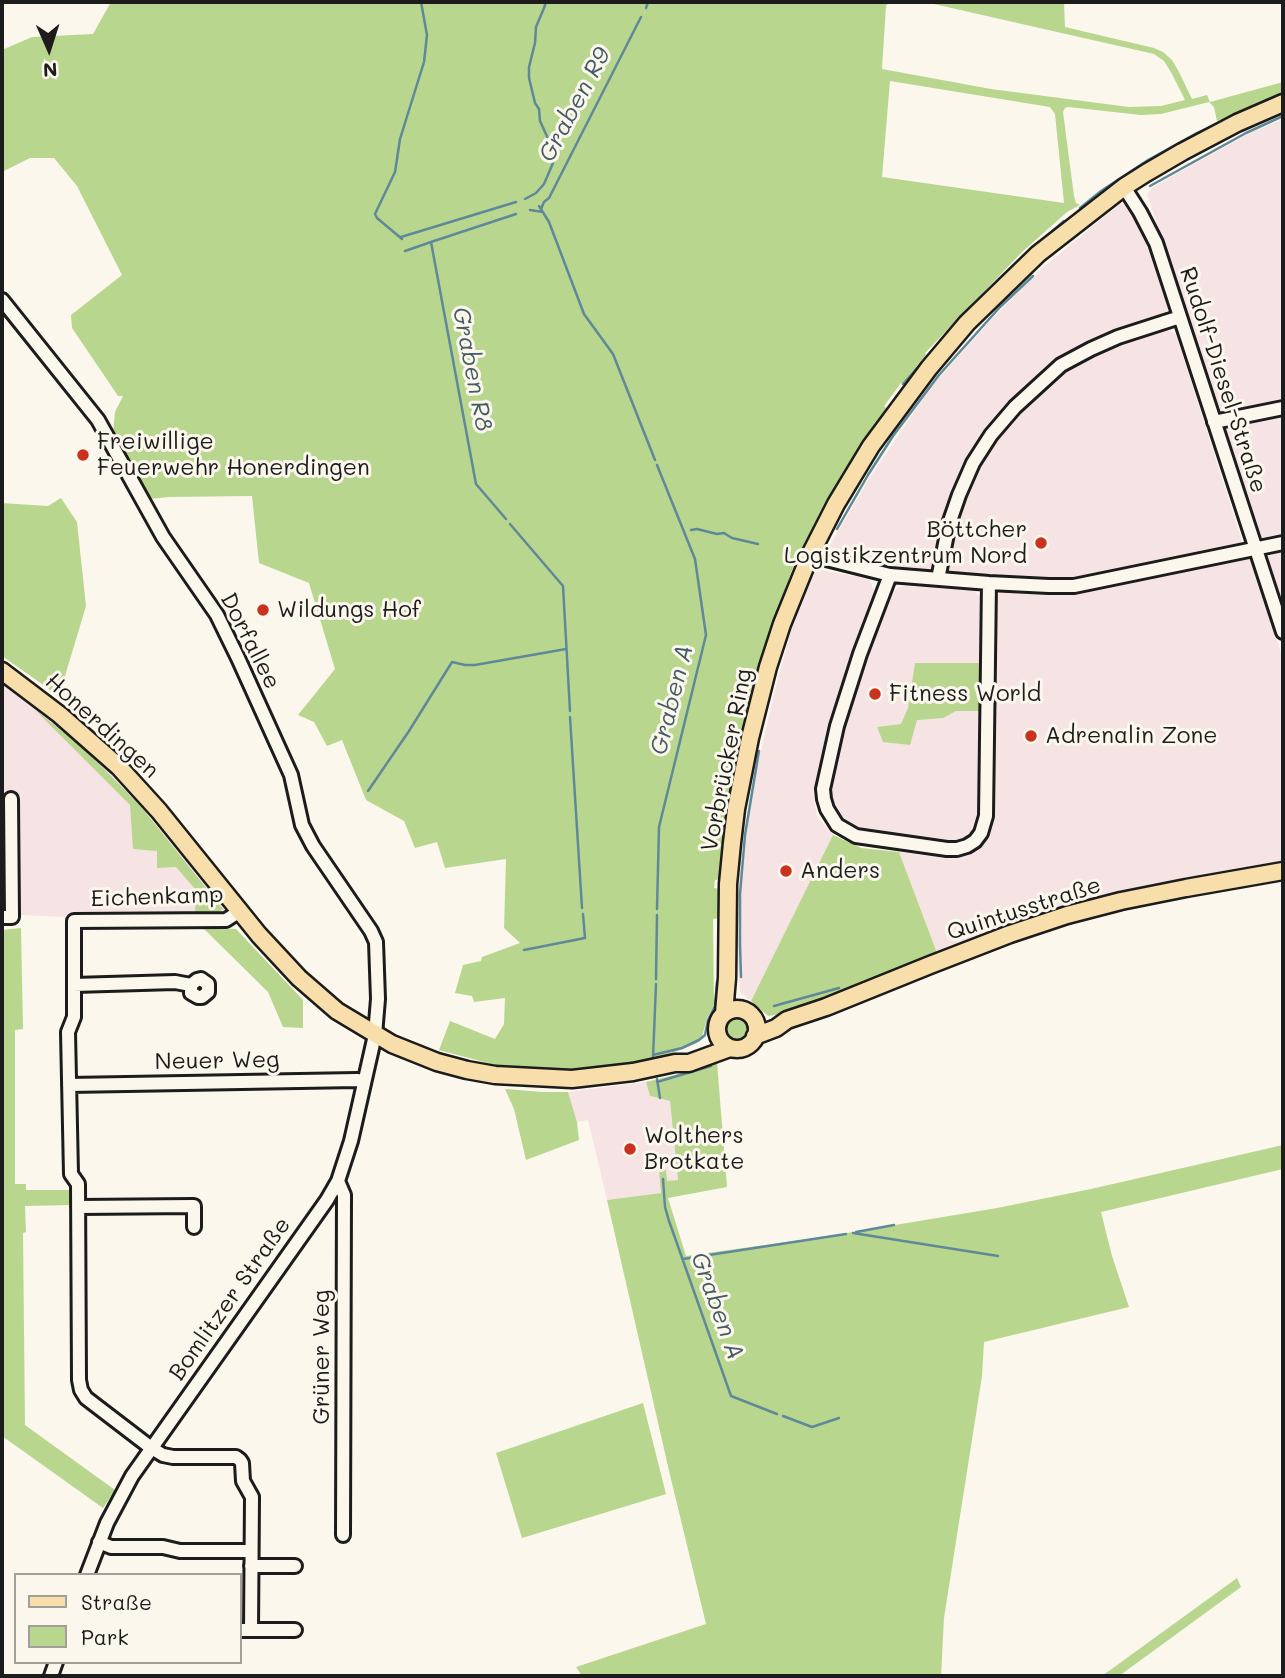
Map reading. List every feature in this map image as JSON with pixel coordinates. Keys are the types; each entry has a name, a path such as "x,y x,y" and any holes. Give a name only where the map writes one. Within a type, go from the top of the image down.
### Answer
{"main road":[{"name":"Vorbrücker Ring","path":"731,1011 727,978 728,884 743,773 758,702 787,612 810,555 836,504 896,410 936,359 967,323 1038,254 1124,187 1193,146 1283,103"},
{"name":"Honerdingen","path":"2,671 60,715 119,767 299,978 337,1011 398,1047 467,1070 537,1079 578,1079 633,1072 689,1062 730,1048"},
{"name":"Quintusstraße","path":"755,1036 776,1028 787,1020 1010,934 1068,915 1186,888 1283,872"},
{"path":"731,1011 748,1012 754,1019 755,1036 752,1041 742,1048 730,1048 722,1043 717,1034 717,1023 731,1011"},
{"name":"Quintusstraße","path":"754,1019 787,1020"},
{"path":"675,1063 717,1034"}],"street":[{"name":"Rudolf-Diesel-Straße","path":"1124,187 1153,236 1283,632"},
{"name":"Dorfallee","path":"2,300 98,420 163,537 216,615 238,658 291,775 302,825 376,942 378,999 375,1035"},
{"path":"938,579 959,495 991,435 1015,407 1061,365 1118,337 1180,317"},
{"path":"1214,422 1283,408"},
{"path":"810,555 890,575 1074,586 1283,543"},
{"path":"890,575 840,717 823,789 824,799 837,825 856,835 947,849 957,849 975,841 981,833 986,816 989,583"},
{"path":"7,917 11,799"},
{"name":"Eichenkamp","path":"74,985 74,921 226,920 240,911"},
{"path":"191,985 175,982 74,985 74,1017 68,1032 71,1174 78,1184 79,1380 86,1398 163,1455 236,1457 240,1460 243,1481 251,1497 251,1566 246,1630 295,1630"},
{"name":"Bomlitzer Straße","path":"89,1573 99,1542 120,1496 150,1447 338,1181 350,1147 375,1035"},
{"name":"Neuer Weg","path":"69,1085 365,1081"},
{"name":"Grüner Weg","path":"338,1181 344,1195 343,1535"},
{"path":"78,1208 194,1206 194,1227"},
{"path":"99,1542 111,1547 251,1551"},
{"path":"251,1566 295,1566"}],"shaded area":[{"path":"1283,119 1283,403 1223,414 1215,408 1205,368 1147,194 1153,187 1246,135"},
{"path":"1121,203 1128,207 1145,240 1168,307 1164,316 1116,332 1058,359 1011,401 967,457 943,521 931,568 918,575 830,558 825,553 872,474 931,387 1041,269"},
{"path":"1165,329 1176,334 1242,541 1238,548 1071,581 949,577 942,568 954,525 978,466 1018,410 1065,371 1120,342"},
{"path":"1283,415 1283,538 1263,542 1256,538 1224,434 1228,426"},
{"path":"1283,550 1283,615 1265,560 1268,554"},
{"path":"1249,558 1253,563 1283,659 1283,862 1114,896 937,953 899,852 944,858 961,856 980,845 989,827 993,599 1001,592 1063,593"},
{"path":"816,569 869,579 875,593 831,721 813,792 817,816 833,835 751,1001 740,992 736,944 739,878 754,781 774,694 793,623"},
{"path":"899,587 974,590 981,598 980,823 970,837 957,845 866,836 839,825 825,790 840,723 883,603 890,593"},
{"path":"2,682 87,749 119,781 159,826 226,911 213,916 94,918 2,912"},
{"path":"646,1082 650,1096 670,1101 678,1181 667,1181 660,1171 661,1193 607,1200 588,1120 577,1122 568,1092"}],"green space":[{"path":"111,2 889,2 886,6 882,69 991,89 1129,107 1161,106 1185,100 1164,61 1154,54 925,2 1064,2 1065,27 1163,52 1172,60 1192,99 1207,95 1210,102 1283,82 1283,98 1217,121 1214,107 1209,102 1161,114 1141,115 1065,108 1063,112 1074,196 1076,203 1080,205 1067,212 1022,252 925,353 903,384 901,383 884,406 888,410 826,501 795,562 775,617 737,760 725,822 720,879 715,880 714,888 721,889 720,918 713,919 714,1005 702,1037 697,1043 661,1058 573,1072 503,1067 439,1050 450,1021 495,1039 504,1024 505,998 474,1002 472,996 455,993 463,965 481,961 482,957 520,943 504,928 506,859 445,868 437,842 415,848 404,821 366,800 342,740 327,746 314,722 298,715 335,669 309,583 259,563 252,496 149,499 113,433 115,412 123,396 118,396 72,328 71,315 122,275 77,186 54,158 30,158 2,172 2,50 32,37 93,34","holes":["890,81 1050,107 1055,114 1064,203 882,177"]},
{"path":"61,498 77,522 86,606 59,696 2,656 2,503 48,506"},
{"path":"915,663 981,663 980,711 956,711 943,718 917,720 910,745 883,742 877,727 901,724 908,708"},
{"path":"34,709 80,745 138,803 223,909 216,915 195,915 196,890 176,867 157,868 157,851 133,849 130,805"},
{"path":"833,835 861,848 899,852 937,953 823,1002 791,1013 768,1016 751,1001"},
{"path":"21,928 23,1029 15,1030 15,1184 26,1184 26,1190 72,1190 72,1205 25,1206 25,1425 115,1490 103,1508 2,1436 2,930"},
{"path":"203,928 236,929 303,1000 303,1028 283,1027 268,992"},
{"path":"736,1013 747,1018 752,1029 747,1040 736,1045 725,1040 720,1029 725,1018"},
{"path":"717,1062 727,1187 668,1198 686,1256 997,1208 1283,1145 1283,1169 1101,1212 1129,1307 984,1342 982,1376 944,1618 941,1676 582,1676 576,1667 706,1624 607,1200 661,1193 659,1171 666,1170 667,1181 678,1180 670,1101 650,1096 646,1082"},
{"path":"505,1089 568,1092 579,1140 526,1160 514,1109"},
{"path":"643,1403 666,1494 522,1538 496,1453"},
{"path":"1237,1578 1241,1587 1119,1676 1102,1676"}],"waterway":[{"name":"Graben R8","path":"402,239 375,214 395,172 400,139 424,62 427,35 421,2"},
{"name":"Graben A","path":"525,199 536,193 544,184 556,156 540,121 529,78 536,27 546,2"},
{"name":"Graben R9","path":"646,8 648,2"},
{"name":"Graben R9","path":"541,209 641,17"},
{"path":"1080,208 1148,160 1195,134 1283,94"},
{"path":"1150,186 1246,133 1283,116"},
{"path":"401,237 516,202"},
{"name":"Graben A","path":"539,206 549,222 584,314 613,354 655,460"},
{"path":"530,210 543,212"},
{"path":"431,242 516,214"},
{"path":"1040,242 1064,221"},
{"name":"Graben R8","path":"405,251 431,242 476,484 506,519"},
{"path":"967,312 1022,258"},
{"path":"837,529 893,436 939,375 1000,307 1033,276"},
{"path":"903,384 960,320"},
{"name":"Graben A","path":"657,465 695,559 706,635 659,827 657,909"},
{"name":"Graben R8","path":"510,524 563,586 570,711"},
{"path":"691,530 724,533 732,538 758,544"},
{"path":"368,791 452,662 475,665 566,649"},
{"name":"Graben R8","path":"570,717 582,908"},
{"path":"741,977 740,894 745,835 759,751"},
{"name":"Graben R8","path":"524,950 585,938 583,914"},
{"name":"Graben A","path":"656,979 657,915"},
{"path":"653,1055 682,1048 705,1035 715,1006 717,982"},
{"name":"Graben A","path":"653,1058 656,984"},
{"path":"774,1006 839,988"},
{"path":"657,1082 711,1066"},
{"name":"Graben A","path":"657,1079 660,1098"},
{"name":"Graben A","path":"663,1179 669,1221 731,1396 777,1414"},
{"path":"856,1232 894,1225"},
{"path":"853,1233 998,1256"},
{"path":"683,1259 846,1234"},
{"name":"Graben A","path":"783,1416 812,1427 839,1418"}],"place":[{"name":"Freiwillige Feuerwehr Honerdingen","path":"83,455"},
{"name":"Böttcher Logistikzentrum Nord","path":"1041,543"},
{"name":"Wildungs Hof","path":"263,610"},
{"name":"Fitness World","path":"875,694"},
{"name":"Adrenalin Zone","path":"1031,736"},
{"name":"Anders","path":"786,871"},
{"name":"Wolthers Brotkate","path":"630,1149"}]}
